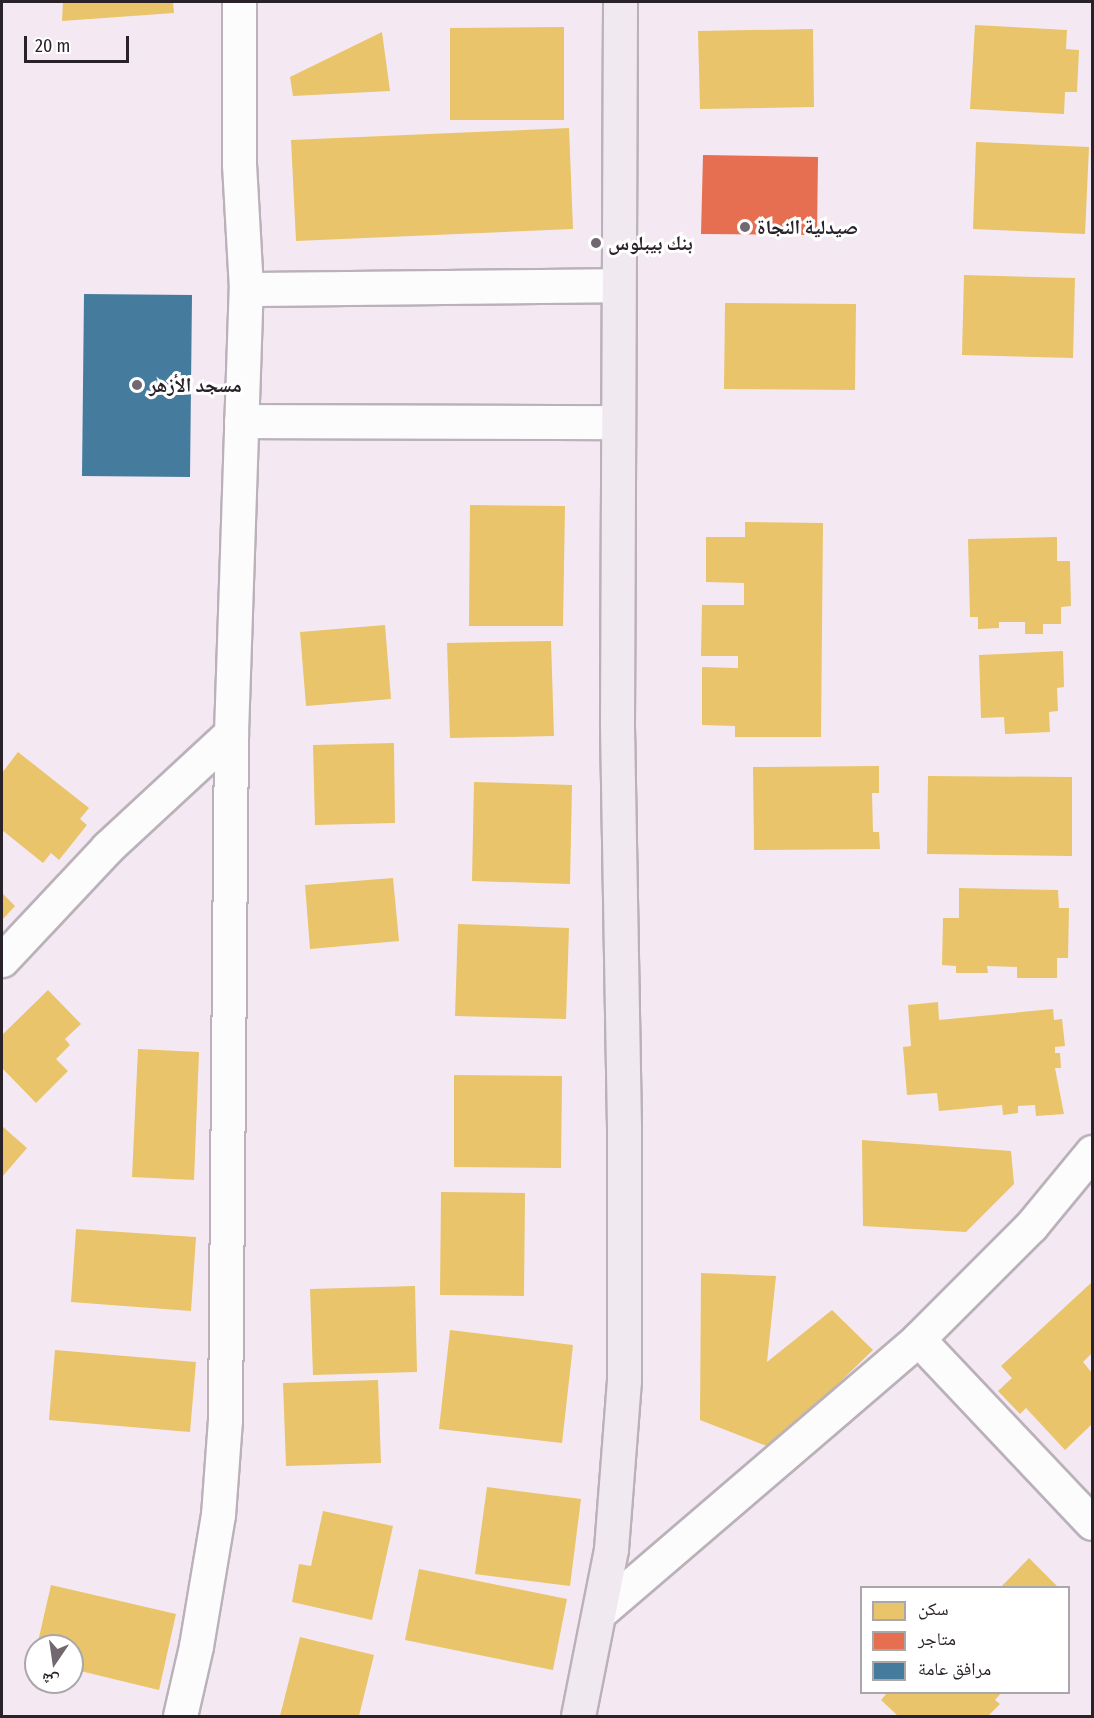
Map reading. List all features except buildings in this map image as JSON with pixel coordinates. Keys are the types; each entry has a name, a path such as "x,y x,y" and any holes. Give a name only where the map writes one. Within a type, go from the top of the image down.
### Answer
{"main road":[{"path":"578,1716 611,1549 624,1380 618,422 620,2"}],"street":[{"path":"180,1716 196,1646 223,1465 231,734 246,289 239,154 239,2"},
{"path":"246,289 618,285"},
{"path":"241,421 618,422"},
{"path":"2,960 107,848 231,734"},
{"path":"600,1612 918,1339 1031,1226 1092,1152"},
{"path":"918,1339 1092,1523"}],"place":[{"name":"صيدلية النجاة","path":"745,227"},
{"name":"بنك بيبلوس","path":"596,243"},
{"name":"مسجد الأزهر","path":"137,385"}]}
